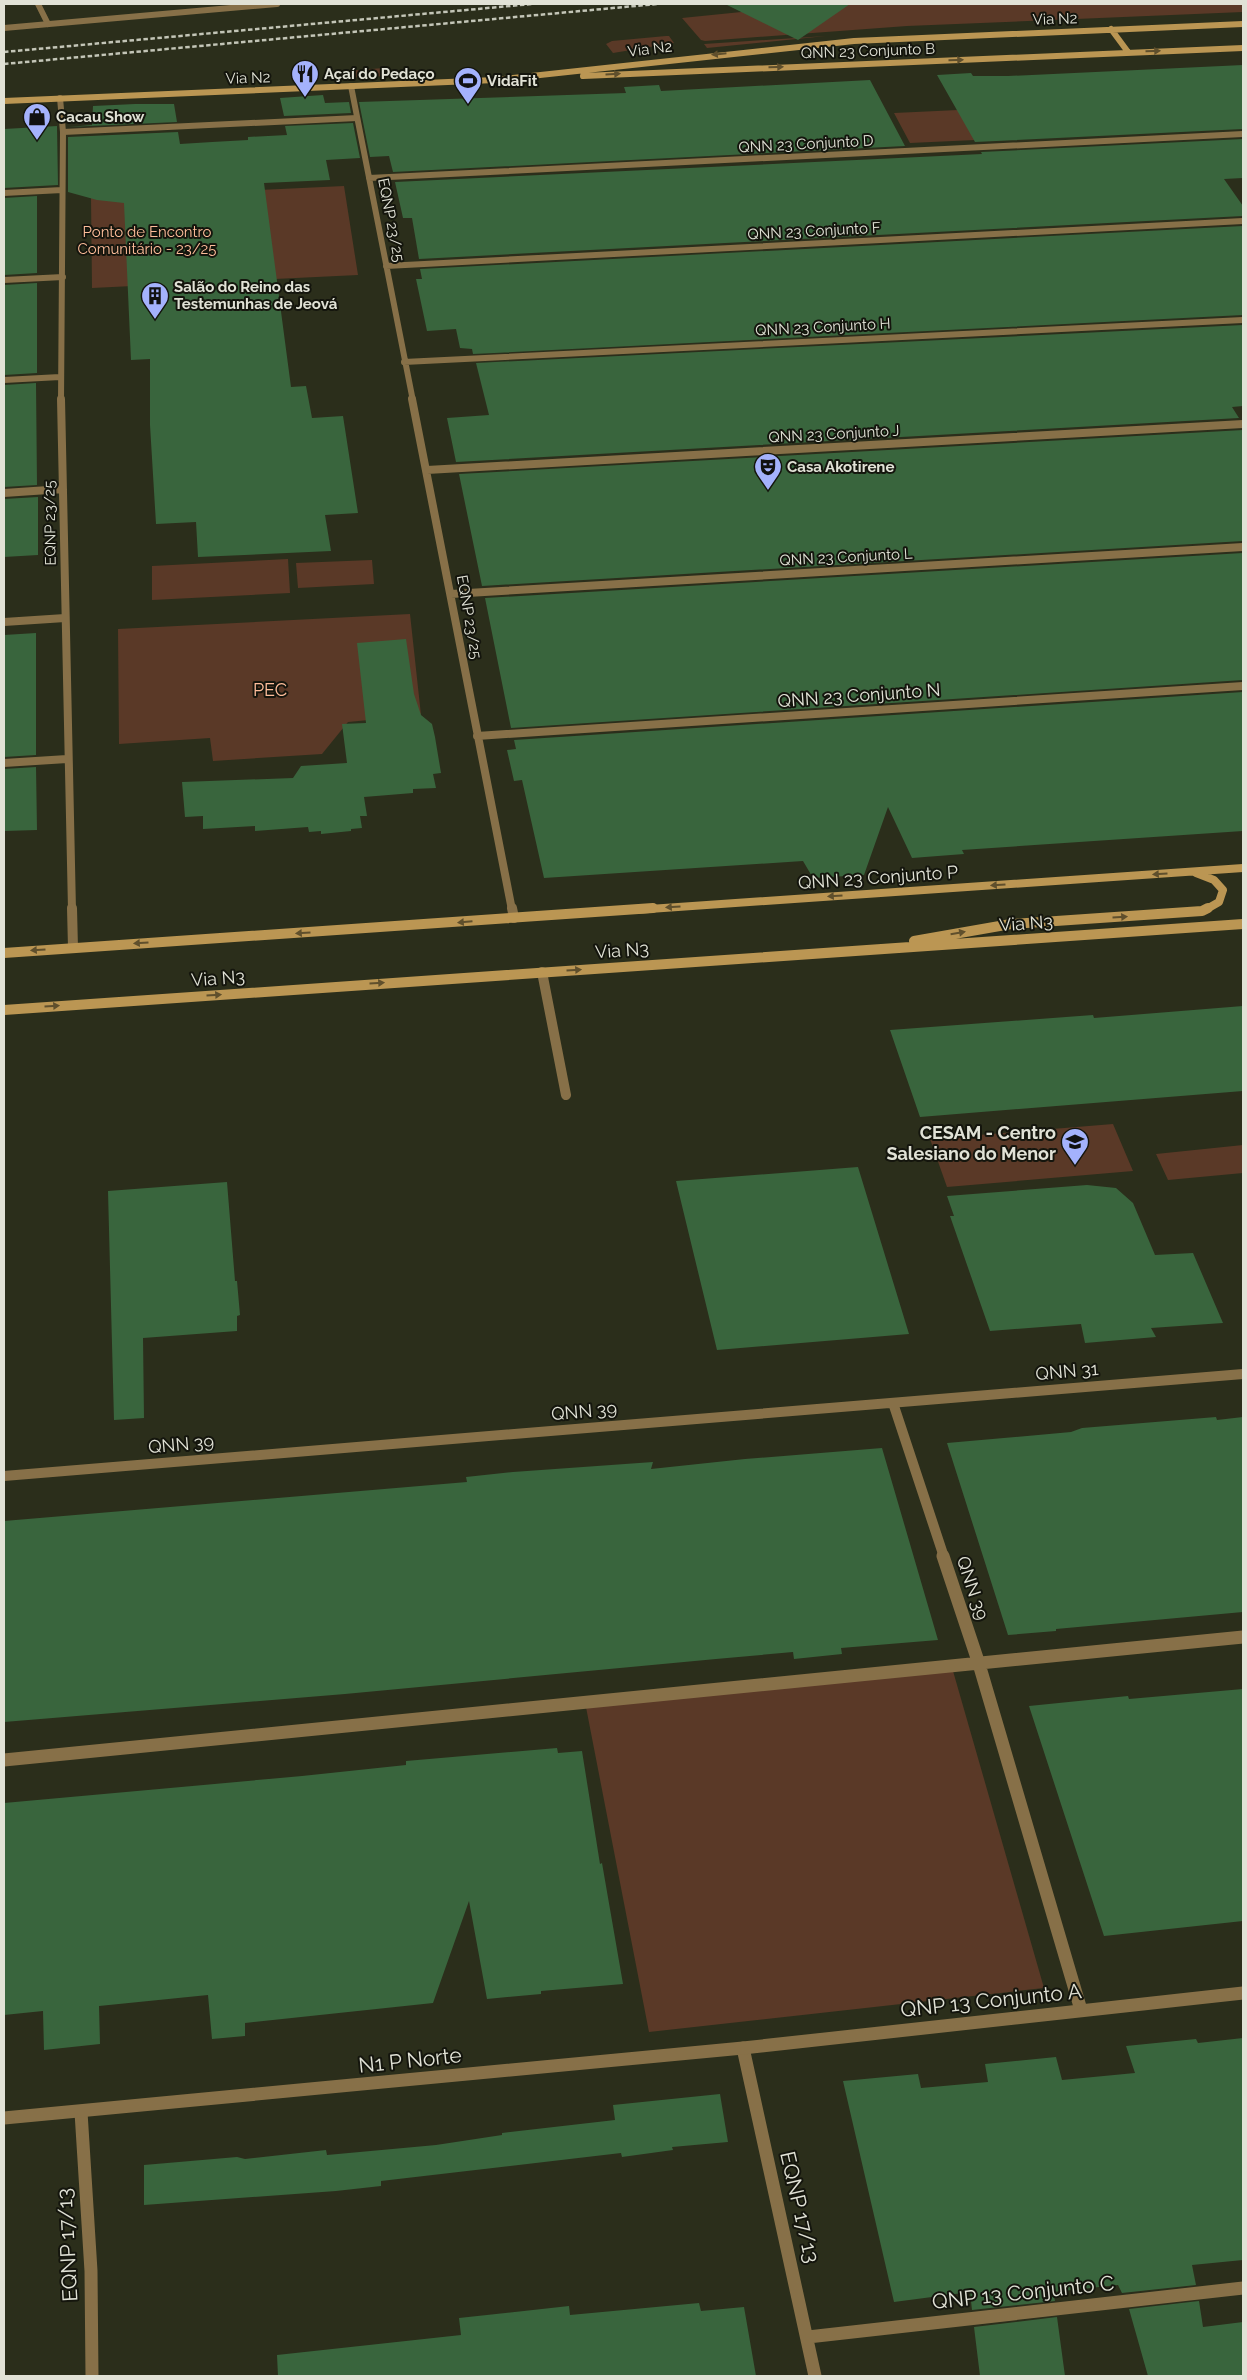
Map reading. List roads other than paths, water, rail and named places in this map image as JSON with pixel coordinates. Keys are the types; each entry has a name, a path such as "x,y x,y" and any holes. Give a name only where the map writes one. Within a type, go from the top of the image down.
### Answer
{"main road":[{"name":"Via N2","path":"4,101 495,80 702,56 854,41 1243,24"},
{"path":"1111,29 1128,52"},
{"name":"QNN 23 Conjunto B","path":"495,80 1243,48"},
{"name":"QNN 23 Conjunto P","path":"514,918 1243,868"},
{"path":"858,950 1011,924 1202,911 1220,904 1224,898 1224,891 1220,885 1201,874 1188,872"},
{"path":"4,953 514,918"},
{"name":"Via N3","path":"4,1010 1243,924"}],"street":[{"path":"38,4 48,24"},
{"path":"4,28 277,4"},
{"name":"EQNP 23/25","path":"351,86 514,918"},
{"name":"EQNP 23/25","path":"60,98 63,132 63,277 60,377 67,759 73,948"},
{"path":"63,132 357,118"},
{"name":"QNN 23 Conjunto D","path":"369,178 1243,134"},
{"path":"4,192 62,190"},
{"name":"QNN 23 Conjunto F","path":"386,266 1243,221"},
{"path":"4,280 63,277"},
{"name":"QNN 23 Conjunto H","path":"404,362 1243,320"},
{"path":"4,380 60,377"},
{"name":"QNN 23 Conjunto J","path":"427,470 1243,424"},
{"path":"4,493 63,489"},
{"name":"QNN 23 Conjunto L","path":"451,594 1243,547"},
{"path":"4,622 65,618"},
{"name":"QNN 23 Conjunto N","path":"477,736 1243,686"},
{"path":"4,763 67,759"},
{"path":"542,972 566,1096"},
{"name":"QNN 31","path":"893,1403 1243,1374"},
{"name":"QNN 39","path":"4,1476 893,1403 979,1664 1081,2010"},
{"path":"4,1760 139,1745 1243,1637"},
{"name":"QNP 13 Conjunto A","path":"743,2048 1243,1993"},
{"name":"N1 P Norte","path":"4,2118 743,2048"},
{"name":"EQNP 17/13","path":"743,2048 808,2337 815,2376"},
{"name":"EQNP 17/13","path":"81,2112 91,2271 92,2376"},
{"name":"QNP 13 Conjunto C","path":"808,2337 1243,2288"}],"railway":[{"path":"4,52 532,4"},
{"path":"4,64 657,4"}],"place":[{"name":"Açaí do Pedaço","path":"305,98"},
{"name":"VidaFit","path":"468,105"},
{"name":"Cacau Show","path":"37,141"},
{"name":"Salão do Reino das Testemunhas de Jeová","path":"155,320"},
{"name":"Casa Akotirene","path":"768,491"},
{"name":"CESAM - Centro Salesiano do Menor","path":"1075,1166"}],"park label":[{"name":"Ponto de Encontro Comunitário - 23/25","path":"147,240"},
{"name":"PEC","path":"270,689"}]}
